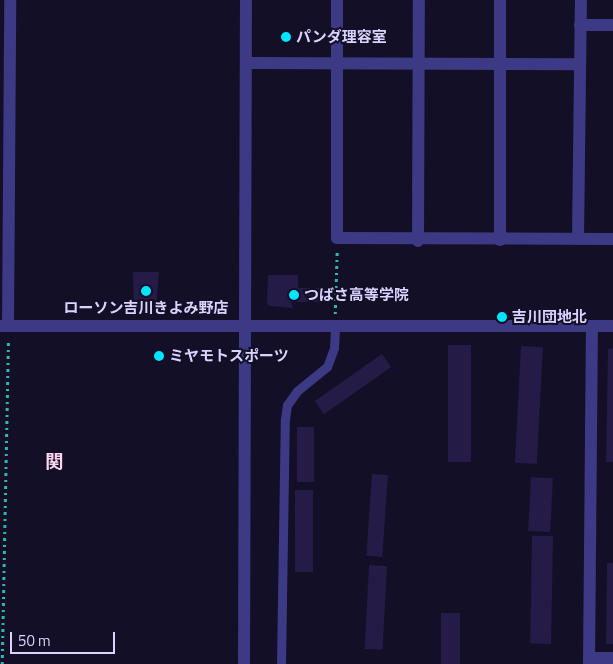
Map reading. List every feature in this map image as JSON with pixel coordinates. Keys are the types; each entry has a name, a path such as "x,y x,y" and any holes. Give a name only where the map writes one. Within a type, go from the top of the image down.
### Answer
{"street":[{"path":"10,0 4,326 613,326"},
{"path":"244,664 246,0"},
{"path":"337,0 337,238 418,241 613,240"},
{"path":"418,241 419,0"},
{"path":"500,0 500,240"},
{"path":"578,239 581,0"},
{"path":"580,25 613,25"},
{"path":"246,63 580,64"},
{"path":"592,326 589,661 613,658"}],"lane":[{"path":"281,664 284,419 287,405 297,391 327,367 334,348 335,326"}],"path":[{"path":"335,326 337,238"},
{"path":"2,664 4,326"}],"building":[{"name":"ローソン吉川きよみ野店","path":"133,272 159,272 156,309 134,310"},
{"path":"268,275 298,275 298,288 320,288 321,302 291,302 293,308 270,306 267,304"},
{"path":"448,345 471,345 471,462 448,462"},
{"path":"521,346 543,347 537,464 515,463"},
{"path":"613,348 613,462 606,462 608,349"},
{"path":"382,354 391,367 324,414 315,401"},
{"path":"297,427 314,427 314,482 297,482"},
{"path":"372,474 388,475 382,557 366,556"},
{"path":"531,477 553,478 550,532 528,531"},
{"path":"295,490 313,490 313,572 295,572"},
{"path":"532,536 553,536 551,644 530,644"},
{"path":"607,563 613,563 613,644 606,644"},
{"path":"369,565 387,566 383,650 365,649"},
{"path":"441,613 460,613 460,664 441,664"}],"place":[{"name":"パンダ理容室","path":"286,37"},
{"name":"ローソン吉川きよみ野店","path":"146,291"},
{"name":"つばさ高等学院","path":"294,295"},
{"name":"吉川団地北","path":"502,317"},
{"name":"ミヤモトスポーツ","path":"159,356"}],"district":[{"name":"関","path":"54,462"}]}
